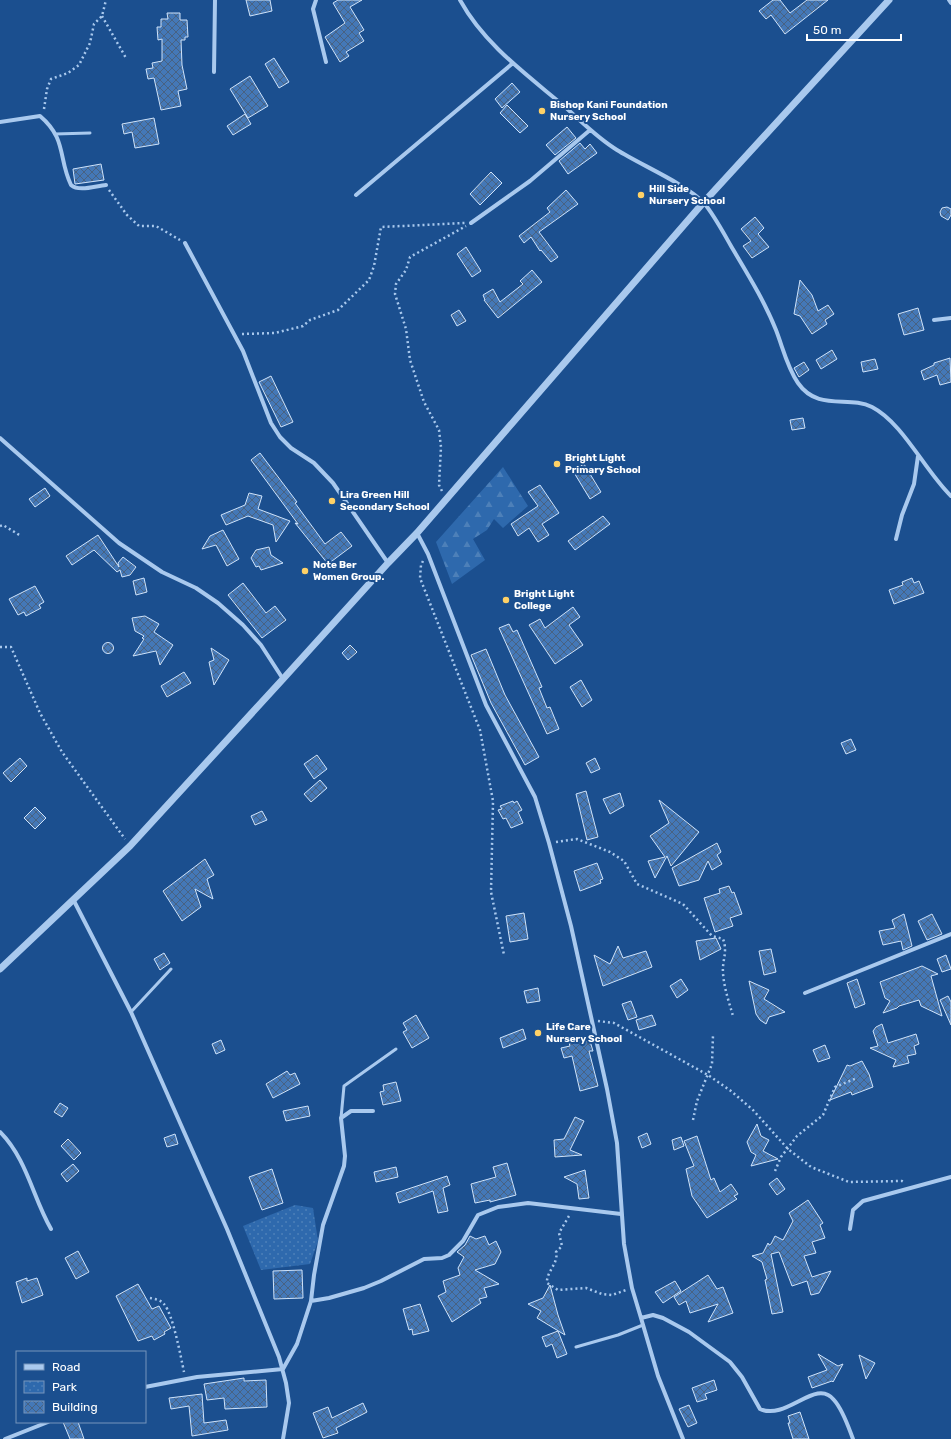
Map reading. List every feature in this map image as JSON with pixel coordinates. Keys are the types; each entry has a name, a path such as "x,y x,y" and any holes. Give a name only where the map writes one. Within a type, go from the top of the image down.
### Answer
{"street":[{"path":"214,72 215,0"},
{"path":"316,0 313,9 326,62"},
{"path":"460,0 466,12 485,36 513,63 590,130 615,149 686,189 703,203 724,234 762,300 776,329 790,368 799,385 809,394 820,399 838,403 860,402 872,407 888,419 938,483 951,496"},
{"path":"0,969 130,846 283,680 388,563 417,533 703,203 889,0"},
{"path":"356,195 513,63"},
{"path":"0,122 40,116 50,125 55,134 63,152 71,185 74,188 80,189 106,185"},
{"path":"471,223 530,181 590,130"},
{"path":"185,243 204,281 235,335 271,423 280,437 291,448 314,463 333,483 388,563"},
{"path":"934,320 951,318"},
{"path":"0,438 119,543 162,572 196,588 218,603 243,625 261,645 283,680"},
{"path":"896,539 902,515 914,484 918,456"},
{"path":"417,533 428,554 486,705 535,797 550,843 571,926 607,1089 617,1143 620,1172 621,1214 632,1288 658,1376 683,1439"},
{"path":"74,899 131,1012 227,1229 283,1368 289,1403 283,1439"},
{"path":"805,994 951,934"},
{"path":"283,1368 297,1344 311,1301 323,1225 344,1166 345,1156 341,1118 350,1111 373,1111"},
{"path":"0,1132 17,1153 51,1230"},
{"path":"850,1229 851,1214 857,1205 873,1197 951,1177"},
{"path":"311,1301 329,1298 364,1288 424,1259 442,1258 449,1255 463,1241 478,1215 505,1206 528,1203 621,1214"},
{"path":"641,1318 653,1315 663,1318 689,1332 730,1362 742,1377 760,1409 764,1411 776,1412 814,1394 824,1392 828,1394 837,1403 853,1439"},
{"path":"146,1386 186,1379 283,1368"},
{"path":"6,1439 46,1423"}],"lane":[{"path":"55,134 90,133"},
{"path":"131,1012 171,969"},
{"path":"341,1118 344,1086 396,1049"},
{"path":"576,1348 618,1335 643,1325"}],"path":[{"path":"40,116 45,106 47,89 51,80 68,73 79,65 90,44 94,24 102,16 106,0"},
{"path":"102,16 126,58"},
{"path":"106,185 127,215 139,226 156,226 185,243"},
{"path":"235,335 279,332 303,326 310,320 338,310 369,280 374,266 381,227 471,223"},
{"path":"446,500 440,485 441,447 439,430 424,402 410,360 406,329 395,294 396,284 406,270 410,257 471,223"},
{"path":"0,526 3,525 20,536"},
{"path":"428,554 421,565 420,578 480,730 493,801 491,892 504,955"},
{"path":"0,647 11,646 40,713 62,752 130,846"},
{"path":"550,843 577,839 610,852 624,861 637,884 683,904 712,936 723,939 726,948 723,972 725,989 733,1016"},
{"path":"591,1021 614,1023 708,1075 752,1110 788,1149 811,1167 849,1182 902,1181 912,1187"},
{"path":"693,1120 697,1101 712,1064 712,1035"},
{"path":"775,1171 781,1157 797,1136 823,1115 835,1087 857,1078"},
{"path":"577,1208 571,1211 559,1233 562,1246 556,1252 557,1257 546,1278 547,1283 558,1290 586,1288 602,1294 612,1295 632,1288"},
{"path":"150,1298 162,1301 166,1305 176,1336 186,1379"}],"green space":[{"path":"503,467 528,506 503,528 494,519 487,530 473,539 485,560 452,584 436,542"},
{"path":"295,1205 313,1208 318,1241 310,1264 261,1270 243,1226"}],"building":[{"path":"246,0 270,0 272,11 250,16"},
{"path":"338,0 362,0 350,7 364,30 359,33 364,41 346,52 349,56 340,62 325,37 345,23 333,3"},
{"path":"773,0 780,0 790,13 807,0 828,0 785,34 771,15 766,19 759,11"},
{"path":"167,13 180,13 180,20 187,20 188,37 185,37 185,40 181,40 182,65 187,89 178,91 181,106 161,110 154,78 148,79 146,69 153,68 152,63 162,61 162,39 158,40 157,27 161,27 161,19 168,19"},
{"path":"274,58 289,82 279,88 265,64"},
{"path":"250,76 268,106 248,118 230,89"},
{"path":"512,83 520,92 502,108 495,99"},
{"path":"507,105 528,126 520,133 500,113"},
{"path":"245,114 251,124 233,135 227,126"},
{"path":"154,118 159,144 135,148 132,132 124,134 122,124"},
{"path":"567,127 576,138 555,155 546,145"},
{"path":"580,143 585,149 590,144 597,153 568,174 559,161"},
{"path":"101,164 104,180 75,184 73,169"},
{"path":"491,172 502,183 480,205 470,194"},
{"path":"566,190 578,204 539,232 558,257 551,262 541,250 540,251 531,237 524,243 519,236 550,212 547,208"},
{"path":"947,207 951,209 951,215 948,220 941,216 940,212 942,208"},
{"path":"755,217 764,228 758,234 769,247 752,258 743,246 751,241 741,229"},
{"path":"466,247 481,271 472,277 457,254"},
{"path":"532,270 542,282 498,318 484,300 483,295 493,289 500,302 523,284 520,281"},
{"path":"800,280 812,295 818,311 828,305 834,314 825,320 827,324 812,334 800,316 794,314"},
{"path":"918,308 924,330 904,335 898,314"},
{"path":"459,310 466,321 457,326 451,315"},
{"path":"832,350 837,359 821,369 816,360"},
{"path":"950,358 951,382 940,385 937,375 924,380 921,371 934,365 934,363"},
{"path":"875,359 878,369 863,372 861,362"},
{"path":"804,362 809,370 799,377 794,368"},
{"path":"271,376 293,422 281,427 259,382"},
{"path":"803,418 805,428 792,430 790,420"},
{"path":"260,453 297,502 295,503 325,544 341,532 352,546 328,564 295,523 298,524 251,460"},
{"path":"584,464 601,492 590,499 573,471"},
{"path":"540,485 559,513 542,524 549,535 538,542 529,528 518,536 511,524 538,506 528,492"},
{"path":"45,488 50,496 35,507 29,499"},
{"path":"249,493 262,496 258,509 290,521 276,542 273,525 248,516 226,525 221,515 245,505"},
{"path":"603,516 610,524 575,550 568,541"},
{"path":"223,530 239,559 227,566 216,545 202,549 210,536"},
{"path":"98,535 119,567 118,563 123,557 136,567 130,575 122,577 120,570 117,572 94,550 72,565 66,556"},
{"path":"269,547 271,555 283,563 261,570 259,566 256,567 251,558 256,550"},
{"path":"144,578 147,592 136,595 133,581"},
{"path":"912,578 914,583 919,581 924,593 894,604 889,590 903,585 902,582"},
{"path":"243,583 266,613 275,606 286,620 262,638 228,595"},
{"path":"35,586 44,602 39,605 41,608 26,616 24,612 18,615 9,599"},
{"path":"573,607 580,617 569,625 583,645 555,664 529,625 540,619 545,628"},
{"path":"145,616 159,624 154,632 173,645 160,665 156,651 133,656 144,639 142,638 144,636 135,631 132,618"},
{"path":"509,624 513,632 517,630 542,687 539,688 547,708 550,707 559,729 547,734 499,628"},
{"path":"106,643 110,643 112,644 112,652 106,653 103,650 103,646"},
{"path":"350,645 357,652 348,660 342,653"},
{"path":"211,648 229,660 214,685 209,662 214,660"},
{"path":"486,649 505,695 539,757 525,765 491,703 471,655"},
{"path":"184,672 191,683 167,697 161,686"},
{"path":"581,680 592,700 582,707 570,687"},
{"path":"851,739 856,750 846,754 841,743"},
{"path":"317,755 327,769 314,779 304,764"},
{"path":"20,758 27,766 11,782 3,773"},
{"path":"595,758 600,769 591,773 586,763"},
{"path":"320,780 327,788 311,802 304,794"},
{"path":"586,791 598,837 587,840 576,794"},
{"path":"620,793 624,806 610,814 603,799"},
{"path":"659,800 699,832 671,866 667,856 655,878 648,861 665,857 650,836 669,823"},
{"path":"513,801 514,803 517,801 522,810 518,812 523,823 511,828 506,818 503,819 498,810 502,809 500,806"},
{"path":"35,807 46,818 35,829 24,818"},
{"path":"262,811 267,820 255,825 251,816"},
{"path":"717,843 721,852 717,855 722,864 712,870 708,861 699,880 679,886 672,868"},
{"path":"205,859 214,875 207,879 213,899 195,889 201,907 182,921 163,891"},
{"path":"597,863 603,879 600,880 601,883 580,891 574,871"},
{"path":"729,886 732,893 734,892 742,914 730,918 733,926 715,932 704,898 720,893 719,889"},
{"path":"524,913 528,939 510,942 506,916"},
{"path":"904,914 912,946 903,950 901,941 883,945 879,931 895,928 892,920"},
{"path":"932,914 942,934 927,940 918,921"},
{"path":"716,938 721,949 700,960 696,941"},
{"path":"618,946 623,958 646,951 652,967 603,986 594,955 610,964"},
{"path":"771,949 776,972 764,975 759,951"},
{"path":"164,953 170,963 160,970 154,959"},
{"path":"946,955 951,969 942,972 937,959"},
{"path":"922,966 938,974 931,976 942,1016 921,1006 919,1000 883,1013 890,1001 885,998 880,982"},
{"path":"681,979 688,990 677,998 670,986"},
{"path":"857,979 865,1004 855,1008 847,983"},
{"path":"749,981 769,990 764,999 785,1012 769,1017 766,1024 760,1020 756,1014"},
{"path":"538,988 540,1001 527,1003 524,991"},
{"path":"948,996 951,1002 951,1025 940,1000"},
{"path":"631,1001 637,1017 628,1020 622,1004"},
{"path":"416,1015 429,1038 412,1048 403,1032 407,1030 403,1023"},
{"path":"652,1015 656,1025 639,1030 636,1020"},
{"path":"882,1024 888,1043 916,1034 919,1044 914,1046 916,1054 907,1056 909,1063 893,1067 896,1060 870,1048 878,1046 873,1031 876,1027"},
{"path":"523,1029 526,1039 503,1048 500,1038"},
{"path":"585,1039 585,1042 590,1041 593,1051 589,1051 598,1086 580,1091 572,1056 564,1058 561,1048 570,1046 569,1043"},
{"path":"221,1040 225,1050 216,1054 212,1044"},
{"path":"825,1045 830,1058 818,1062 813,1050"},
{"path":"862,1061 869,1074 873,1087 852,1095 851,1092 830,1100 847,1065 850,1066"},
{"path":"287,1071 290,1075 295,1073 300,1084 273,1098 266,1084"},
{"path":"396,1082 401,1101 383,1105 380,1092 384,1091 383,1085"},
{"path":"60,1103 68,1108 62,1117 54,1112"},
{"path":"308,1106 310,1116 286,1121 283,1111"},
{"path":"575,1117 584,1121 570,1150 582,1155 555,1157 554,1140 564,1139"},
{"path":"757,1124 761,1136 769,1140 763,1151 778,1159 751,1166 756,1155 751,1152 747,1142"},
{"path":"647,1133 651,1144 642,1148 638,1137"},
{"path":"175,1134 178,1144 167,1147 164,1138"},
{"path":"697,1136 711,1180 714,1178 720,1192 731,1184 738,1194 734,1196 737,1199 707,1218 692,1196 686,1169 694,1166 684,1141"},
{"path":"681,1137 684,1146 674,1150 672,1140"},
{"path":"68,1139 81,1153 74,1160 61,1146"},
{"path":"507,1163 516,1195 490,1202 490,1200 475,1203 471,1184 496,1177 493,1167"},
{"path":"73,1164 79,1171 67,1182 61,1174"},
{"path":"396,1167 398,1177 376,1182 374,1172"},
{"path":"272,1169 283,1203 262,1210 249,1177"},
{"path":"585,1170 589,1198 579,1199 577,1184 564,1177"},
{"path":"447,1176 450,1185 443,1188 448,1211 438,1213 433,1191 399,1203 396,1193"},
{"path":"777,1178 785,1189 777,1195 769,1184"},
{"path":"808,1200 823,1223 820,1225 825,1238 812,1242 816,1253 804,1256 812,1277 831,1271 819,1293 811,1295 807,1281 792,1286 779,1252 771,1254 783,1312 772,1314 765,1280 767,1279 762,1262 752,1256 763,1253 768,1243 769,1245 771,1244 775,1236 783,1240 793,1221 789,1213"},
{"path":"470,1236 476,1239 485,1236 489,1245 496,1241 501,1252 495,1264 475,1270 499,1284 484,1288 487,1297 479,1299 481,1303 452,1322 438,1296 446,1292 443,1281 460,1275 458,1268 464,1257 457,1252 465,1245"},
{"path":"78,1251 89,1272 76,1279 65,1258"},
{"path":"302,1270 303,1298 274,1299 273,1271"},
{"path":"708,1275 717,1289 723,1287 733,1313 708,1322 718,1304 690,1313 686,1301 679,1305 674,1297"},
{"path":"27,1278 27,1281 37,1278 43,1295 22,1303 16,1282"},
{"path":"675,1281 681,1291 663,1303 655,1292"},
{"path":"138,1284 152,1309 159,1306 171,1328 164,1332 165,1334 154,1340 152,1336 138,1341 116,1296"},
{"path":"550,1285 565,1335 537,1318 541,1311 528,1304 543,1298"},
{"path":"420,1304 429,1331 413,1335 412,1329 409,1330 403,1309"},
{"path":"558,1331 567,1354 557,1358 552,1344 546,1347 542,1337"},
{"path":"818,1354 838,1366 843,1364 833,1382 832,1381 812,1388 808,1377 827,1370"},
{"path":"859,1355 875,1363 866,1379"},
{"path":"244,1378 244,1381 266,1380 267,1407 225,1409 224,1398 207,1400 204,1384"},
{"path":"714,1380 717,1390 705,1394 707,1399 697,1402 692,1388"},
{"path":"202,1394 204,1423 226,1420 228,1430 192,1436 189,1406 171,1409 169,1398"},
{"path":"363,1403 367,1412 336,1428 338,1433 323,1438 313,1413 328,1407 332,1418"},
{"path":"689,1405 697,1423 688,1427 679,1409"},
{"path":"800,1412 809,1439 793,1439 788,1423 790,1423 788,1416"},
{"path":"63,1423 78,1423 84,1439 70,1439"}],"place":[{"name":"Bishop Kani Foundation Nursery School","path":"542,111"},
{"name":"Hill Side Nursery School","path":"641,195"},
{"name":"Bright Light Primary School","path":"557,464"},
{"name":"Lira Green Hill Secondary School","path":"332,501"},
{"name":"Note Ber Women Group.","path":"305,571"},
{"name":"Bright Light College","path":"506,600"},
{"name":"Life Care Nursery School","path":"538,1033"}]}
